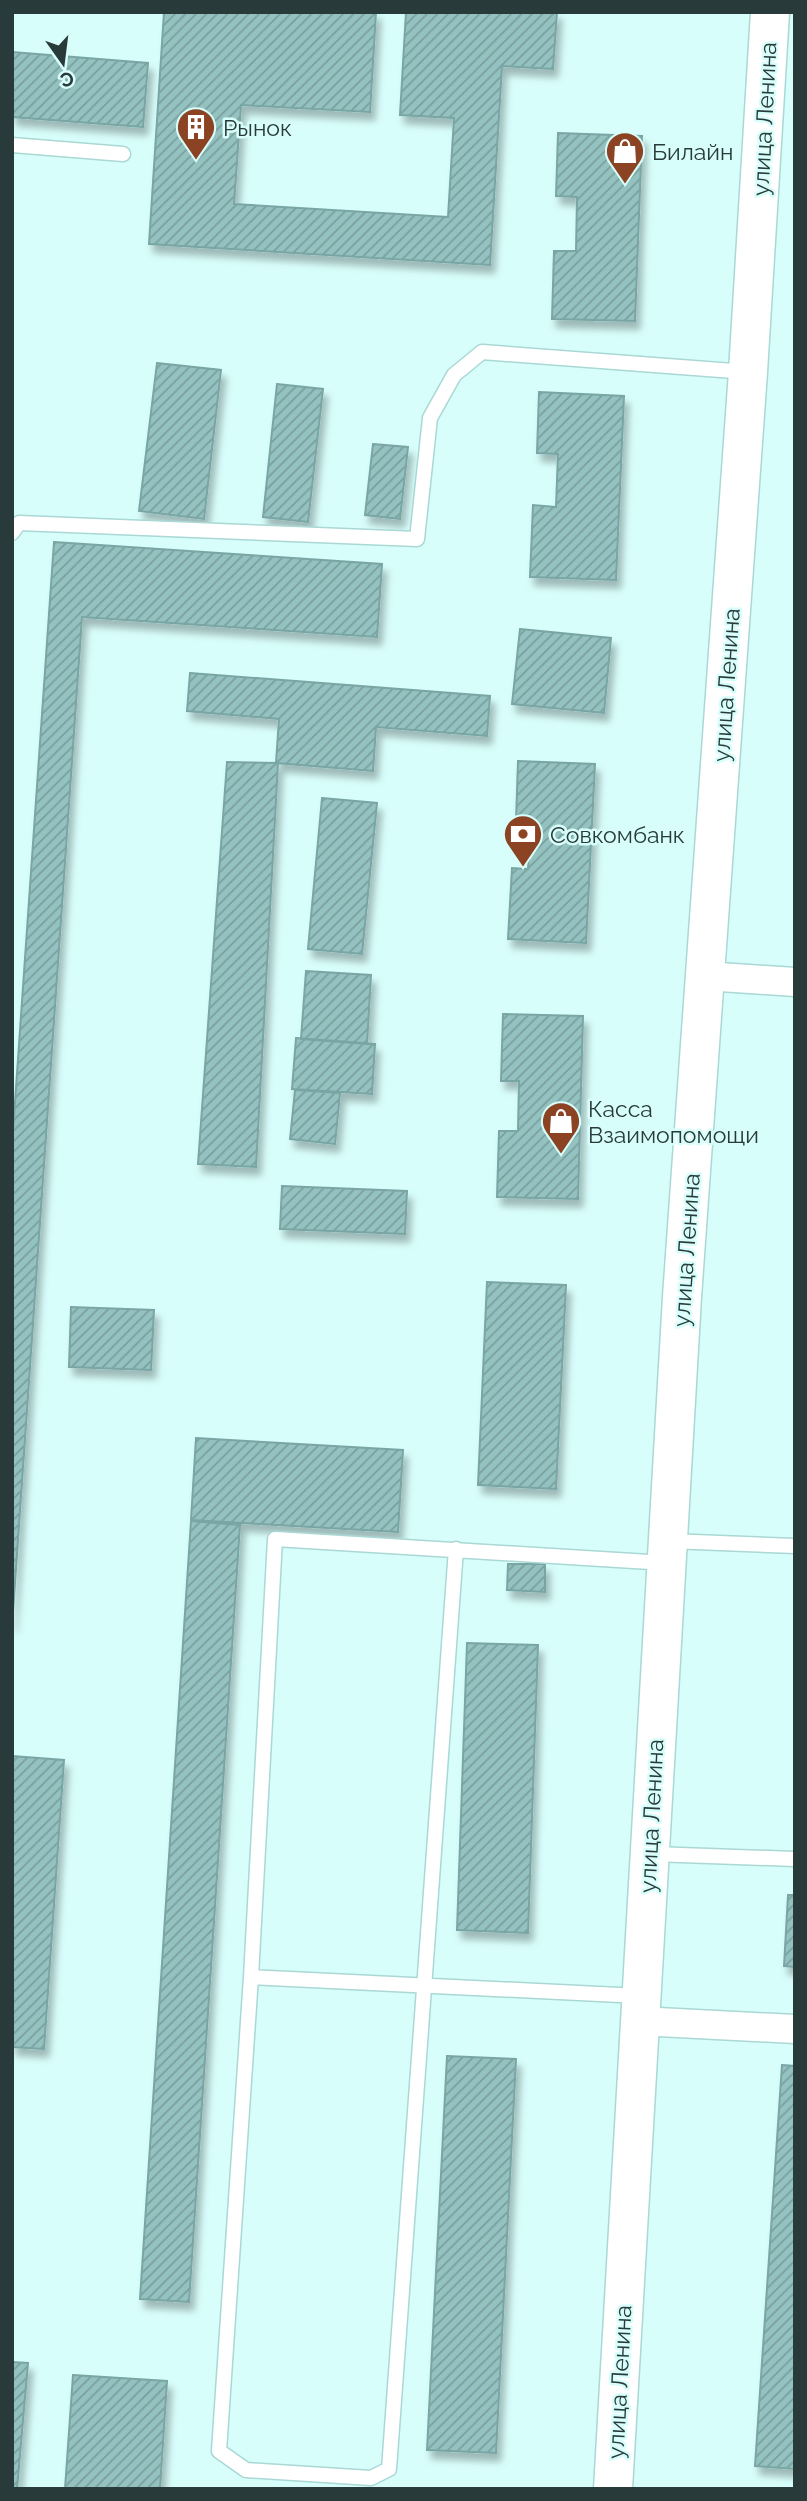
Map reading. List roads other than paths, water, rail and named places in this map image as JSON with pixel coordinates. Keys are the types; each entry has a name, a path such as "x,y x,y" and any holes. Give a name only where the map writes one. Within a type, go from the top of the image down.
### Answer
{"street":[{"name":"улица Ленина","path":"613,2489 682,1297 748,372 770,12"},
{"path":"705,976 795,982"},
{"path":"640,2009 795,2029"}],"lane":[{"path":"12,145 123,154"},
{"path":"12,533 19,523 417,539 430,418 454,375 482,352 748,372"},
{"path":"456,1549 389,2469 371,2479 246,2470 219,2451 251,1977 275,1539 456,1549 667,1552 795,1546"},
{"path":"649,1854 795,1859"},
{"path":"251,1977 425,1986 640,2009"}],"place":[{"name":"Рынок","path":"196,161"},
{"name":"Билайн","path":"625,185"},
{"name":"Совкомбанк","path":"523,868"},
{"name":"Касса Взаимопомощи","path":"561,1155"}]}
